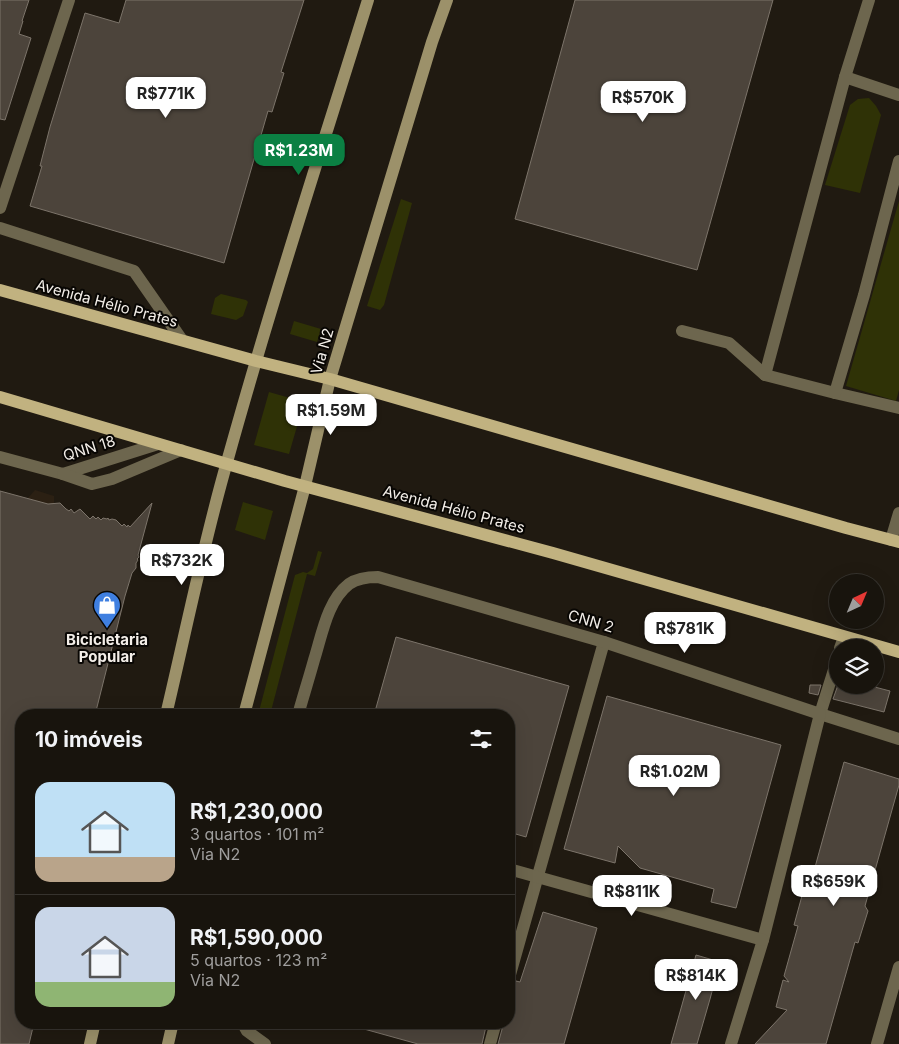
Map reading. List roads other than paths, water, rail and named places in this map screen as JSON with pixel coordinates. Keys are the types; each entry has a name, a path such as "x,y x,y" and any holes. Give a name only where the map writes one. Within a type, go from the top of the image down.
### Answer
{"main road":[{"path":"167,709 226,464 368,0"},
{"path":"432,42 438,0"},
{"name":"Via N2","path":"246,709 305,486 330,379 432,42 447,0"},
{"name":"Avenida Hélio Prates","path":"0,290 256,361 330,379 895,541"},
{"name":"Avenida Hélio Prates","path":"0,397 226,464 553,553 832,639"},
{"name":"Avenida Hélio Prates","path":"884,649 899,652"},
{"path":"90,1044 94,1029"},
{"path":"96,1029 96,1044"},
{"path":"168,1044 171,1029"}],"street":[{"path":"0,208 69,0"},
{"path":"766,374 845,77 868,0"},
{"path":"845,77 899,95"},
{"path":"835,394 864,295 899,161"},
{"path":"0,228 134,271 182,340"},
{"path":"682,330 729,343 766,374 835,394 899,408"},
{"name":"QNN 18","path":"0,457 63,474 158,444"},
{"path":"63,474 92,484 112,479 181,450"},
{"path":"895,541 899,513"},
{"name":"CNN 2","path":"300,709 325,625 333,605 350,584 364,577 378,577 604,642 899,739"},
{"path":"515,956 604,642"},
{"path":"731,1044 763,940 820,714 829,686"},
{"path":"515,871 763,940"},
{"path":"877,1044 899,967"},
{"path":"246,1029 265,1044"},
{"path":"490,1044 494,1029"}],"place":[{"name":"Bicicletaria Popular","path":"107,629"}]}
